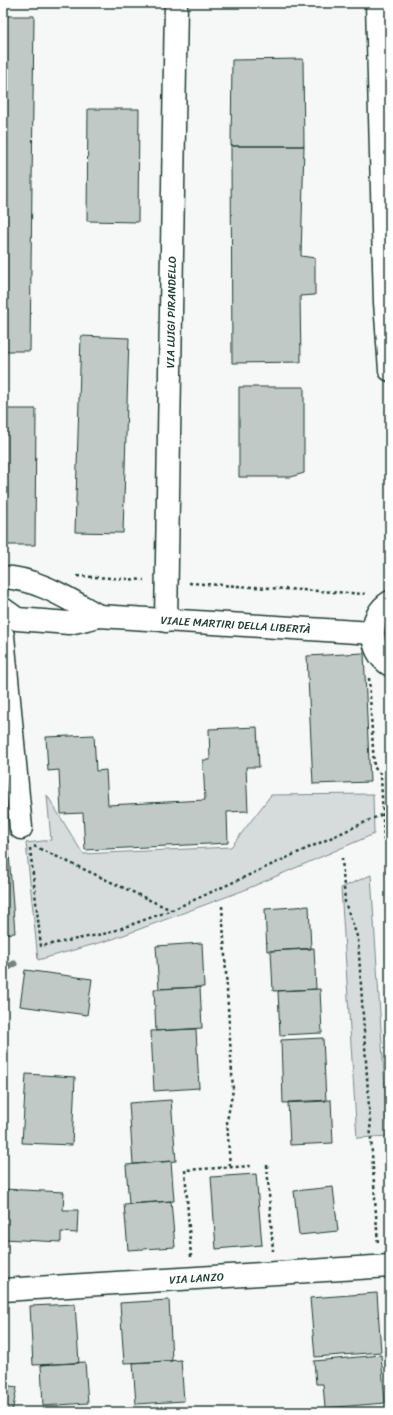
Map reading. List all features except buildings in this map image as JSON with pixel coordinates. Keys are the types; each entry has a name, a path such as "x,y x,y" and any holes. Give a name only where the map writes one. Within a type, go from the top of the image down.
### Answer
{"street":[{"name":"VIA LUIGI PIRANDELLO","path":"166,621 176,3"},
{"path":"377,3 385,302 390,370"},
{"name":"VIALE MARTIRI DELLA LIBERTÀ","path":"3,576 19,578 47,588 99,616"},
{"path":"390,602 379,612 374,623 372,634 376,649 384,662 390,665"},
{"name":"VIALE MARTIRI DELLA LIBERTÀ","path":"3,608 17,619 69,623 99,616 372,634"},
{"path":"3,636 21,828"},
{"name":"VIA LANZO","path":"3,1290 385,1266"}],"path":[{"path":"47,588 64,576 366,594"},
{"path":"369,672 374,767 381,776 384,841"},
{"path":"172,910 30,844 40,946 108,933 172,910 383,814"},
{"path":"342,858 345,902 358,939 385,1266"},
{"path":"222,906 233,1090 227,1121 230,1167"},
{"path":"267,1165 274,1273"},
{"path":"192,1278 185,1170 251,1166"}],"shaded area":[{"path":"373,794 374,834 242,891 113,939 38,960 26,843 51,840 47,795 83,854 231,847 271,795"},
{"path":"371,875 388,1136 357,1138 341,888"}],"waterway":[{"path":"3,970 14,964"}]}
